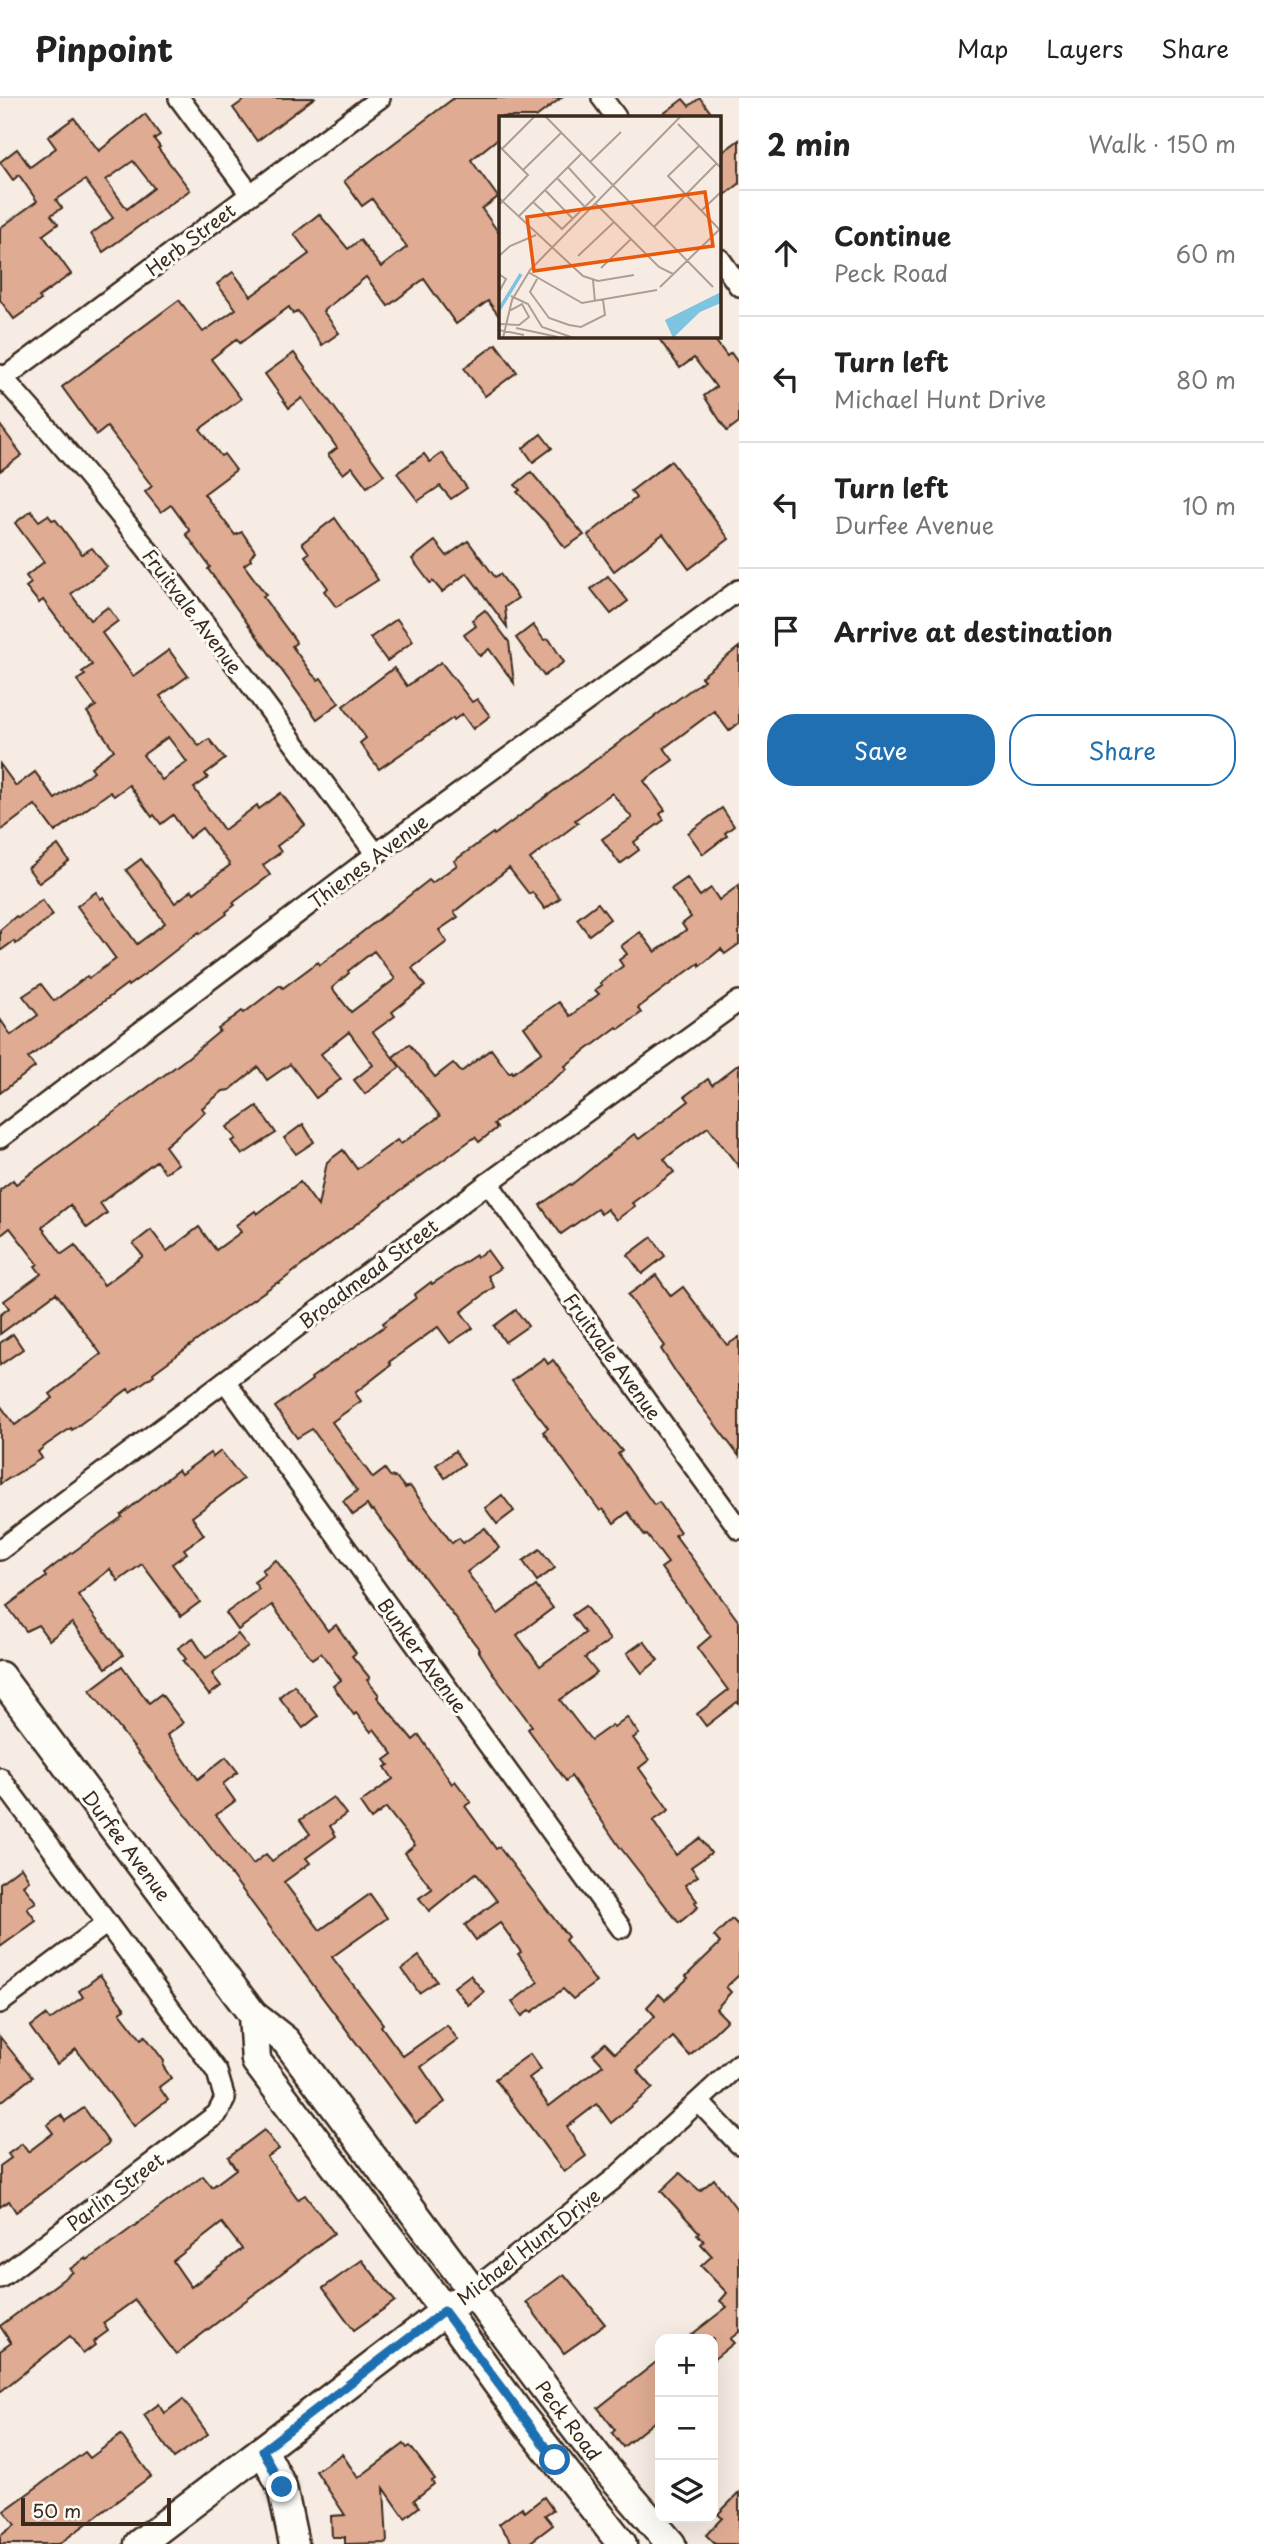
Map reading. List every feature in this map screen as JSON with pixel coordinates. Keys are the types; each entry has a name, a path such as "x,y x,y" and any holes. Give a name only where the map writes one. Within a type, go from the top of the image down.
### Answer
{"main road":[{"name":"Durfee Avenue","path":"0,1676 253,2015 286,2041 472,2291"},
{"path":"253,2015 256,2061 444,2311"},
{"name":"Michael Hunt Drive","path":"139,2544 472,2291"},
{"name":"Peck Road","path":"472,2291 610,2472 671,2544"},
{"name":"Peck Road","path":"444,2311 518,2412 622,2544"},
{"path":"263,2450 282,2487 294,2544"}],"street":[{"path":"179,98 250,194"},
{"name":"Herb Street","path":"1,378 380,98"},
{"path":"602,98 615,116"},
{"path":"722,262 739,286"},
{"name":"Fruitvale Avenue","path":"1,378 78,464 170,578 376,854"},
{"name":"Thienes Avenue","path":"0,1138 376,854 739,590"},
{"name":"Broadmead Street","path":"0,1550 488,1182 739,1001"},
{"name":"Fruitvale Avenue","path":"488,1182 739,1529"},
{"name":"Bunker Avenue","path":"225,1381 621,1928"},
{"path":"0,1778 107,1923 0,2003"},
{"name":"Parlin Street","path":"0,2278 217,2114 225,2099 217,2071 107,1923"},
{"name":"Michael Hunt Drive","path":"472,2291 614,2179 739,2064"},
{"path":"699,2102 739,2144"}],"building":[{"path":"247,98 314,98 257,141 233,108"},
{"path":"454,98 561,98 537,116 499,116 499,138 471,160 498,197 482,209 499,233 499,316 488,301 456,324 424,279 388,306 366,277 323,311 339,333 322,345 298,311 293,314 289,307 240,343 237,339 211,359 241,399 200,429 236,470 204,494 235,535 242,532 255,551 251,560 244,565 266,595 263,597 295,640 296,643 292,646 312,674 318,680 321,678 339,703 317,719 208,569 210,567 186,534 190,531 171,505 161,512 145,492 152,486 107,427 97,435 62,387 179,300 203,332 236,309 217,284 233,272 251,296 309,254 294,234 319,214 348,249 360,240 381,267 407,247 372,199 362,206 344,181"},
{"path":"700,98 713,116 660,116 683,99 689,106"},
{"path":"145,114 160,135 154,139 160,147 158,148 190,190 103,252 91,234 113,218 85,180 56,200 62,208 51,215 58,224 43,235 71,274 14,319 0,300 0,228 37,201 19,175 13,180 0,162 17,149 30,167 56,148 48,137 74,118 99,151","holes":["133,161 154,188 127,209 106,180"]},
{"path":"739,140 739,184 722,197 722,153"},
{"path":"658,338 714,338 727,356 731,353 739,364 739,422 727,431 704,396 716,387 694,358 680,368"},
{"path":"496,344 517,372 485,396 464,368"},
{"path":"294,353 384,475 367,487 352,467 343,474 328,455 337,448 302,398 289,408 265,374"},
{"path":"0,425 22,455 0,471"},
{"path":"541,434 552,448 533,462 523,448"},
{"path":"442,453 467,488 451,499 440,486 418,501 397,473 424,454 430,462"},
{"path":"671,461 729,539 689,569 663,534 614,571 588,535 636,498 631,491"},
{"path":"531,472 584,535 565,548 549,526 517,492 520,490 515,485"},
{"path":"31,511 39,521 48,515 52,520 55,519 82,554 92,548 107,567 71,594 90,620 108,607 118,621 102,633 133,676 169,650 188,676 160,696 199,746 209,739 225,759 205,774 208,778 194,788 224,830 257,805 259,809 281,793 305,825 277,846 281,852 263,865 270,875 233,903 235,905 227,914 28,1058 35,1067 0,1093 0,1019 11,1035 38,1015 23,996 41,984 54,1001 87,976 89,978 116,959 77,906 96,892 101,899 103,897 137,944 165,923 126,870 141,859 175,903 192,890 194,893 230,865 202,828 189,838 173,815 161,824 154,815 152,817 129,785 114,796 110,792 55,832 35,805 0,831 0,764 16,786 35,772 55,799 94,771 91,767 114,750 87,712 96,706 77,680 85,675 82,672 92,665 43,600 39,603 26,587 31,583 26,576 44,562 15,523","holes":["168,737 187,762 162,780 143,755"]},
{"path":"335,518 378,580 336,607 324,591 328,588 305,556 309,553 302,543"},
{"path":"435,541 447,556 468,541 495,577 500,574 518,598 505,607 507,627 467,573 442,592 433,581 430,583 412,559"},
{"path":"608,576 628,601 611,614 591,589"},
{"path":"485,610 509,642 514,683 489,649 480,656 464,635 476,626 472,620"},
{"path":"397,619 413,641 387,661 370,638"},
{"path":"533,625 544,640 549,639 564,662 544,676 516,638"},
{"path":"739,647 739,723 729,731 714,711 664,748 673,760 644,781 665,810 660,814 664,820 634,842 639,850 620,864 602,839 632,818 612,793 575,820 578,823 530,859 560,898 545,909 532,892 529,894 509,868 454,912 458,917 439,930 447,942 412,968 425,986 392,1012 395,1016 373,1032 400,1067 365,1094 354,1080 373,1065 349,1032 321,1054 341,1079 316,1098 290,1064 267,1080 258,1067 202,1108 205,1112 165,1146 178,1164 165,1173 156,1161 100,1203 107,1213 87,1228 70,1205 42,1227 62,1254 75,1245 104,1285 143,1256 133,1244 151,1230 167,1251 199,1227 216,1250 241,1232 236,1225 255,1211 257,1214 300,1182 318,1206 327,1162 343,1150 357,1169 397,1140 401,1144 440,1116 393,1057 409,1044 435,1077 453,1063 461,1072 491,1049 509,1073 513,1073 542,1052 524,1027 559,1002 570,1016 599,994 595,990 602,985 600,983 623,966 619,960 627,954 621,946 640,932 655,952 686,930 682,924 691,917 671,889 687,878 700,896 711,888 719,900 739,885 739,944 725,954 721,949 700,966 699,963 674,981 638,1008 641,1013 619,1029 617,1027 565,1066 567,1069 494,1124 497,1128 479,1142 475,1137 153,1373 154,1375 130,1392 128,1389 72,1430 71,1428 46,1445 38,1452 42,1458 0,1484 0,1405 15,1425 53,1398 50,1394 101,1354 56,1293 0,1334 0,1315 9,1308 4,1301 41,1274 35,1266 38,1264 10,1228 0,1236 0,1190 13,1180 16,1184 186,1059 242,1011 244,1013 280,985 283,988 318,962 320,965 429,880 432,883 457,865 454,861 493,833 494,835 704,680 701,677","holes":["374,951 395,979 351,1012 332,988 348,971"]},
{"path":"441,662 472,702 477,699 490,716 473,729 462,714 454,720 453,718 379,769 360,743 366,738 343,706 394,668 407,686"},
{"path":"722,808 734,826 725,833 727,836 703,854 688,833"},
{"path":"58,845 69,861 39,883 28,868"},
{"path":"42,900 53,915 16,944 14,941 0,951 0,930"},
{"path":"598,903 610,919 589,935 577,919"},
{"path":"739,1064 739,1167 708,1127 664,1159 674,1172 632,1203 635,1206 616,1220 607,1209 601,1214 597,1209 561,1234 540,1205 571,1185 634,1134 639,1139 689,1101 685,1096 708,1079 712,1085"},
{"path":"257,1106 276,1133 242,1155 232,1141 236,1139 227,1127"},
{"path":"303,1124 314,1142 296,1154 284,1138"},
{"path":"652,1237 665,1256 642,1274 628,1255"},
{"path":"487,1250 500,1268 488,1276 494,1287 461,1312 473,1328 450,1343 438,1327 389,1362 391,1365 355,1393 361,1401 332,1422 373,1478 385,1469 405,1488 410,1486 452,1543 459,1538 463,1543 485,1528 499,1548 467,1572 498,1614 536,1586 553,1608 517,1635 540,1666 585,1633 572,1615 585,1606 610,1640 585,1658 597,1673 560,1700 591,1740 627,1717 639,1734 633,1738 649,1760 639,1768 669,1810 653,1821 676,1855 700,1838 711,1853 691,1867 698,1876 685,1885 697,1901 695,1902 698,1907 679,1923 619,1846 571,1776 566,1781 528,1729 532,1726 496,1678 479,1649 373,1510 367,1505 353,1515 343,1501 357,1491 312,1429 297,1438 275,1407 385,1326 383,1323 416,1298 414,1295 431,1282 432,1284"},
{"path":"656,1275 671,1296 683,1287 727,1345 739,1337 739,1456 677,1374 661,1349 665,1346 628,1295"},
{"path":"516,1310 528,1326 505,1342 494,1326"},
{"path":"13,1334 23,1349 0,1365 0,1343"},
{"path":"544,1358 548,1364 553,1360 622,1451 618,1454 654,1505 659,1502 680,1532 675,1535 739,1622 739,1704 737,1702 706,1726 697,1714 728,1690 697,1648 711,1636 661,1568 668,1563 647,1535 645,1536 628,1512 614,1523 603,1509 600,1511 543,1432 548,1428 512,1381"},
{"path":"221,1451 243,1479 192,1517 204,1535 184,1549 187,1553 172,1564 200,1602 181,1616 142,1564 118,1581 110,1569 78,1595 123,1655 106,1668 72,1623 49,1640 38,1625 26,1631 7,1606 46,1577 44,1574 55,1565 122,1517 121,1515 178,1470 181,1474 210,1453 213,1457"},
{"path":"455,1451 464,1464 445,1478 436,1465"},
{"path":"502,1495 514,1511 497,1524 485,1508"},
{"path":"540,1549 555,1568 537,1581 523,1561"},
{"path":"276,1560 328,1631 336,1625 356,1653 352,1656 370,1678 367,1680 379,1695 377,1697 413,1740 419,1735 452,1784 455,1781 471,1802 465,1806 496,1849 499,1847 568,1937 565,1940 596,1982 573,1999 563,1989 532,2012 530,2010 522,2016 512,2002 538,1982 518,1954 521,1952 500,1923 476,1940 465,1925 497,1901 476,1873 429,1911 419,1898 432,1889 405,1853 415,1845 386,1808 371,1819 360,1803 393,1779 385,1767 389,1765 385,1760 393,1754 374,1729 371,1732 356,1713 354,1715 333,1686 341,1680 321,1653 312,1659 272,1605 238,1630 226,1613 259,1589 254,1582 265,1574 262,1570"},
{"path":"238,1634 248,1647 212,1674 221,1686 209,1695 183,1661 186,1659 178,1648 193,1638 206,1658"},
{"path":"644,1641 658,1660 642,1673 627,1653"},
{"path":"122,1666 149,1703 161,1694 183,1723 167,1735 198,1779 226,1757 238,1772 223,1784 235,1801 216,1815 253,1864 266,1854 272,1861 310,1834 300,1820 333,1797 346,1814 330,1826 336,1836 306,1858 310,1863 284,1882 320,1930 370,1894 387,1918 332,1957 383,2024 381,2026 403,2056 447,2025 458,2040 421,2067 445,2102 416,2123 90,1690"},
{"path":"294,1685 318,1716 303,1728 279,1697"},
{"path":"21,1867 29,1880 23,1885 36,1902 27,1908 36,1921 0,1947 0,1883"},
{"path":"732,1919 739,1926 739,1975 726,1987 731,1992 716,2009 727,2020 690,2056 673,2037 637,2070 653,2088 611,2123 597,2104 567,2127 586,2156 564,2172 495,2079 530,2054 541,2069 529,2078 549,2106 603,2065 593,2054 605,2043 615,2053 655,2016 647,2007 659,1994 665,2000 688,1978 686,1976 720,1943 714,1936"},
{"path":"419,1956 437,1981 419,1993 402,1969"},
{"path":"100,1975 125,2009 120,2012 141,2039 145,2036 164,2061 163,2066 171,2078 159,2087 168,2100 134,2126 76,2049 57,2064 30,2027 46,2015 50,2020 83,1997 79,1991"},
{"path":"470,1975 484,1992 468,2005 454,1987"},
{"path":"0,2037 32,2077 0,2103"},
{"path":"84,2108 109,2143 16,2212 9,2201 0,2207 0,2166 11,2158 8,2154 22,2144 28,2152 53,2133 47,2125 61,2115 65,2121"},
{"path":"264,2130 279,2149 267,2157 298,2199 305,2195 334,2233 176,2354 135,2300 103,2323 108,2331 83,2354 70,2336 0,2392 0,2351 11,2343 0,2326 73,2272 70,2269 100,2251 203,2176 212,2187 236,2169 228,2157","holes":["222,2223 242,2249 191,2287 173,2261"]},
{"path":"680,2173 700,2191 714,2179 739,2212 739,2332 730,2339 734,2343 718,2356 718,2334 692,2334 727,2307 720,2301 727,2293 701,2266 712,2256 701,2244 704,2241 697,2234 699,2232 661,2191"},
{"path":"362,2260 395,2301 354,2330 323,2288"},
{"path":"564,2274 605,2324 564,2353 526,2302"},
{"path":"655,2363 655,2421 623,2447 612,2433 615,2430 598,2408"},
{"path":"183,2399 208,2434 174,2458 144,2415 159,2404 165,2413"},
{"path":"121,2435 151,2476 59,2544 0,2544 0,2536 15,2525 4,2511 85,2452 90,2458"},
{"path":"404,2444 407,2448 410,2446 435,2479 432,2481 434,2484 414,2500 419,2507 405,2518 384,2488 387,2543 345,2544 345,2537 332,2537 331,2516 345,2515 316,2471 342,2454 358,2478"},
{"path":"739,2493 739,2544 715,2544 706,2535 722,2518 718,2514"},
{"path":"544,2497 553,2510 545,2515 553,2525 528,2544 513,2544 499,2524 522,2507 525,2512"}],"route":[{"path":"282,2487 263,2450 444,2311 555,2460"}]}
